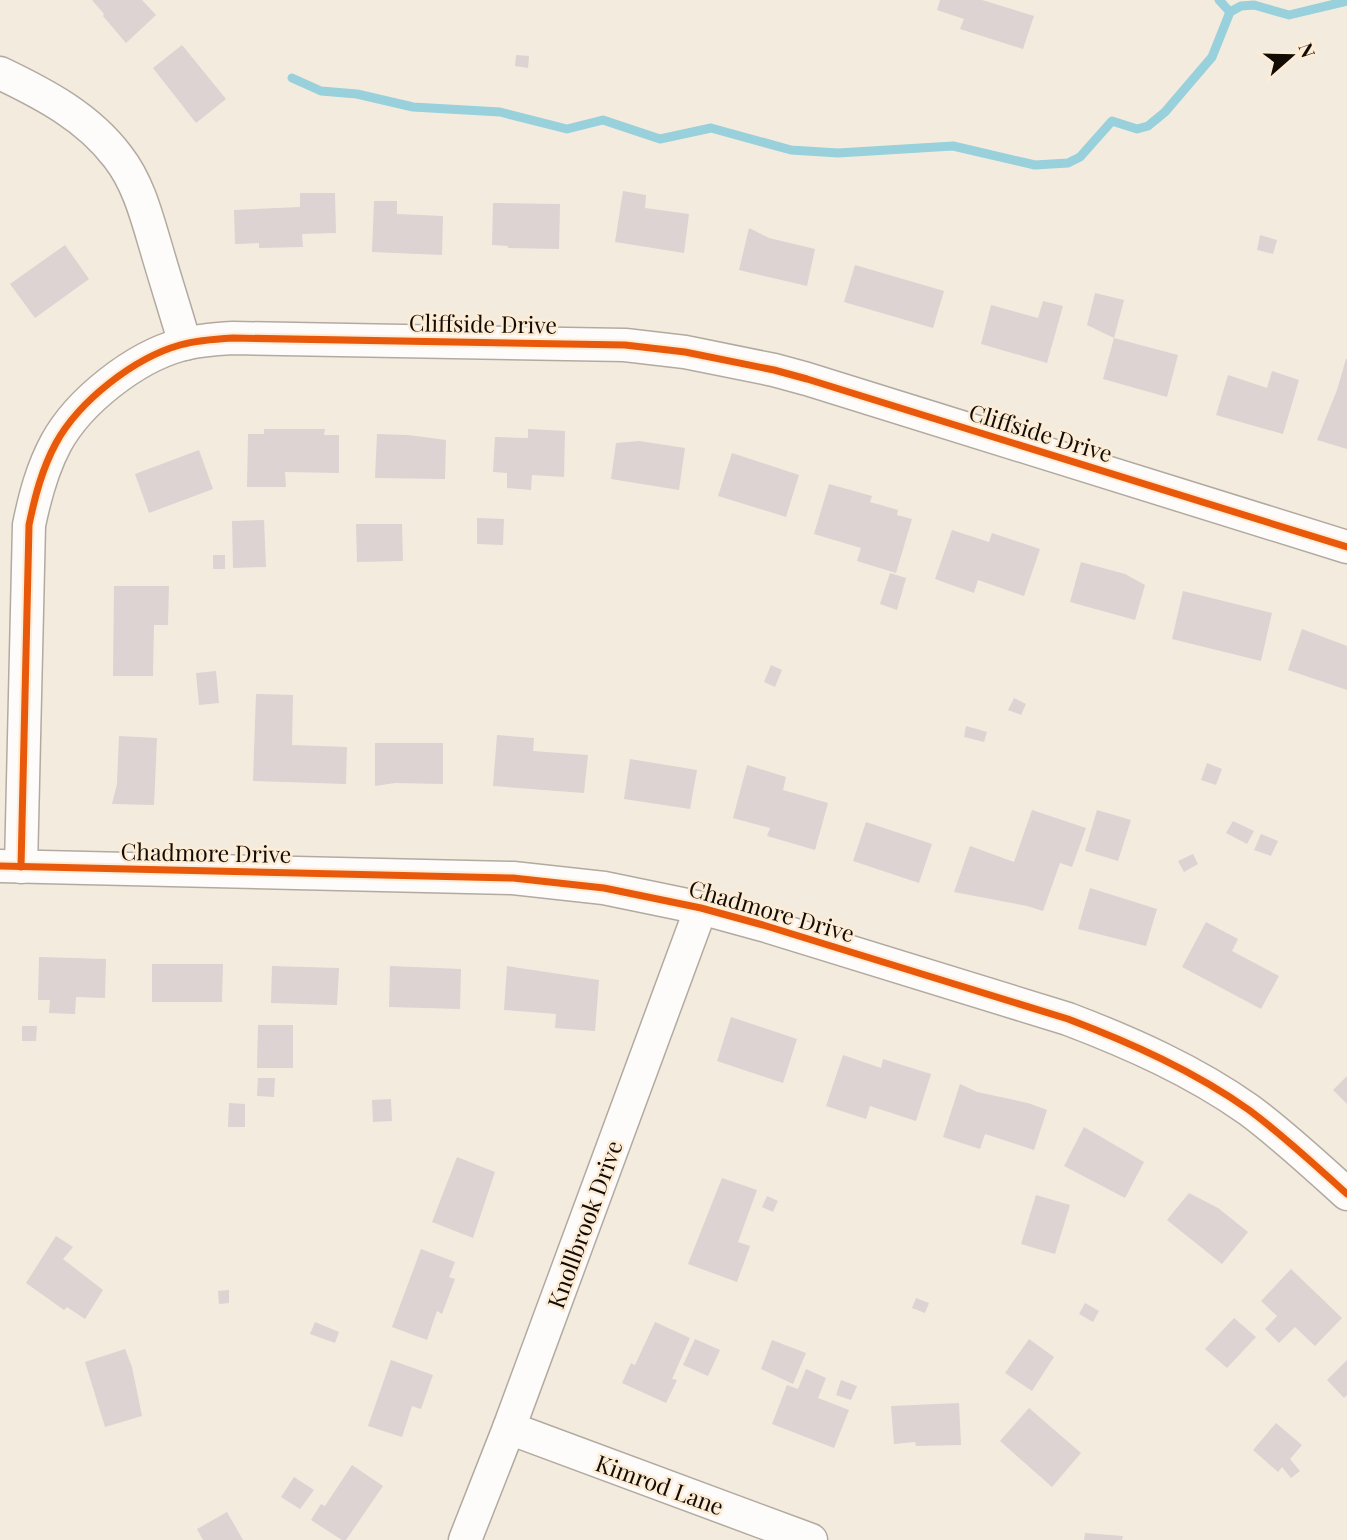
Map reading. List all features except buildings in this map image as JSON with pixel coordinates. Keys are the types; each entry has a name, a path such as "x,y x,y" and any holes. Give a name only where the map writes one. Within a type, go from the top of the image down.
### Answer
{"street":[{"path":"0,73 40,92 70,112 101,137 119,158 133,181 144,209 185,344"},
{"name":"Cliffside Drive","path":"11,867 29,525 38,485 57,442 82,408 104,387 142,362 185,344 206,339 233,338 625,345 685,352 807,379 1347,547"},
{"name":"Chadmore Drive","path":"11,867 513,878 604,888 701,908 1055,1015 1118,1038 1183,1069 1248,1109 1287,1139 1347,1194"},
{"name":"Knollbrook Drive","path":"465,1540 701,908"},
{"name":"Kimrod Lane","path":"509,1427 811,1540"}],"waterway":[{"path":"1219,0 1230,12"},
{"path":"292,78 321,91 357,94 413,107 500,112 567,129 603,120 660,139 711,128 791,150 838,153 953,146 1035,165 1068,163 1080,157 1112,121 1137,129 1148,126 1165,112 1212,57 1230,12 1241,6 1254,5 1289,15 1347,1"}],"cycle path":[{"path":"21,867 29,525 40,483 56,443 66,427 93,397 144,360 187,343 233,338 625,345 685,352 807,379 1347,547"},
{"path":"0,866 513,878 604,888 701,908 1068,1019 1138,1048 1184,1070 1249,1110 1347,1194"}]}
